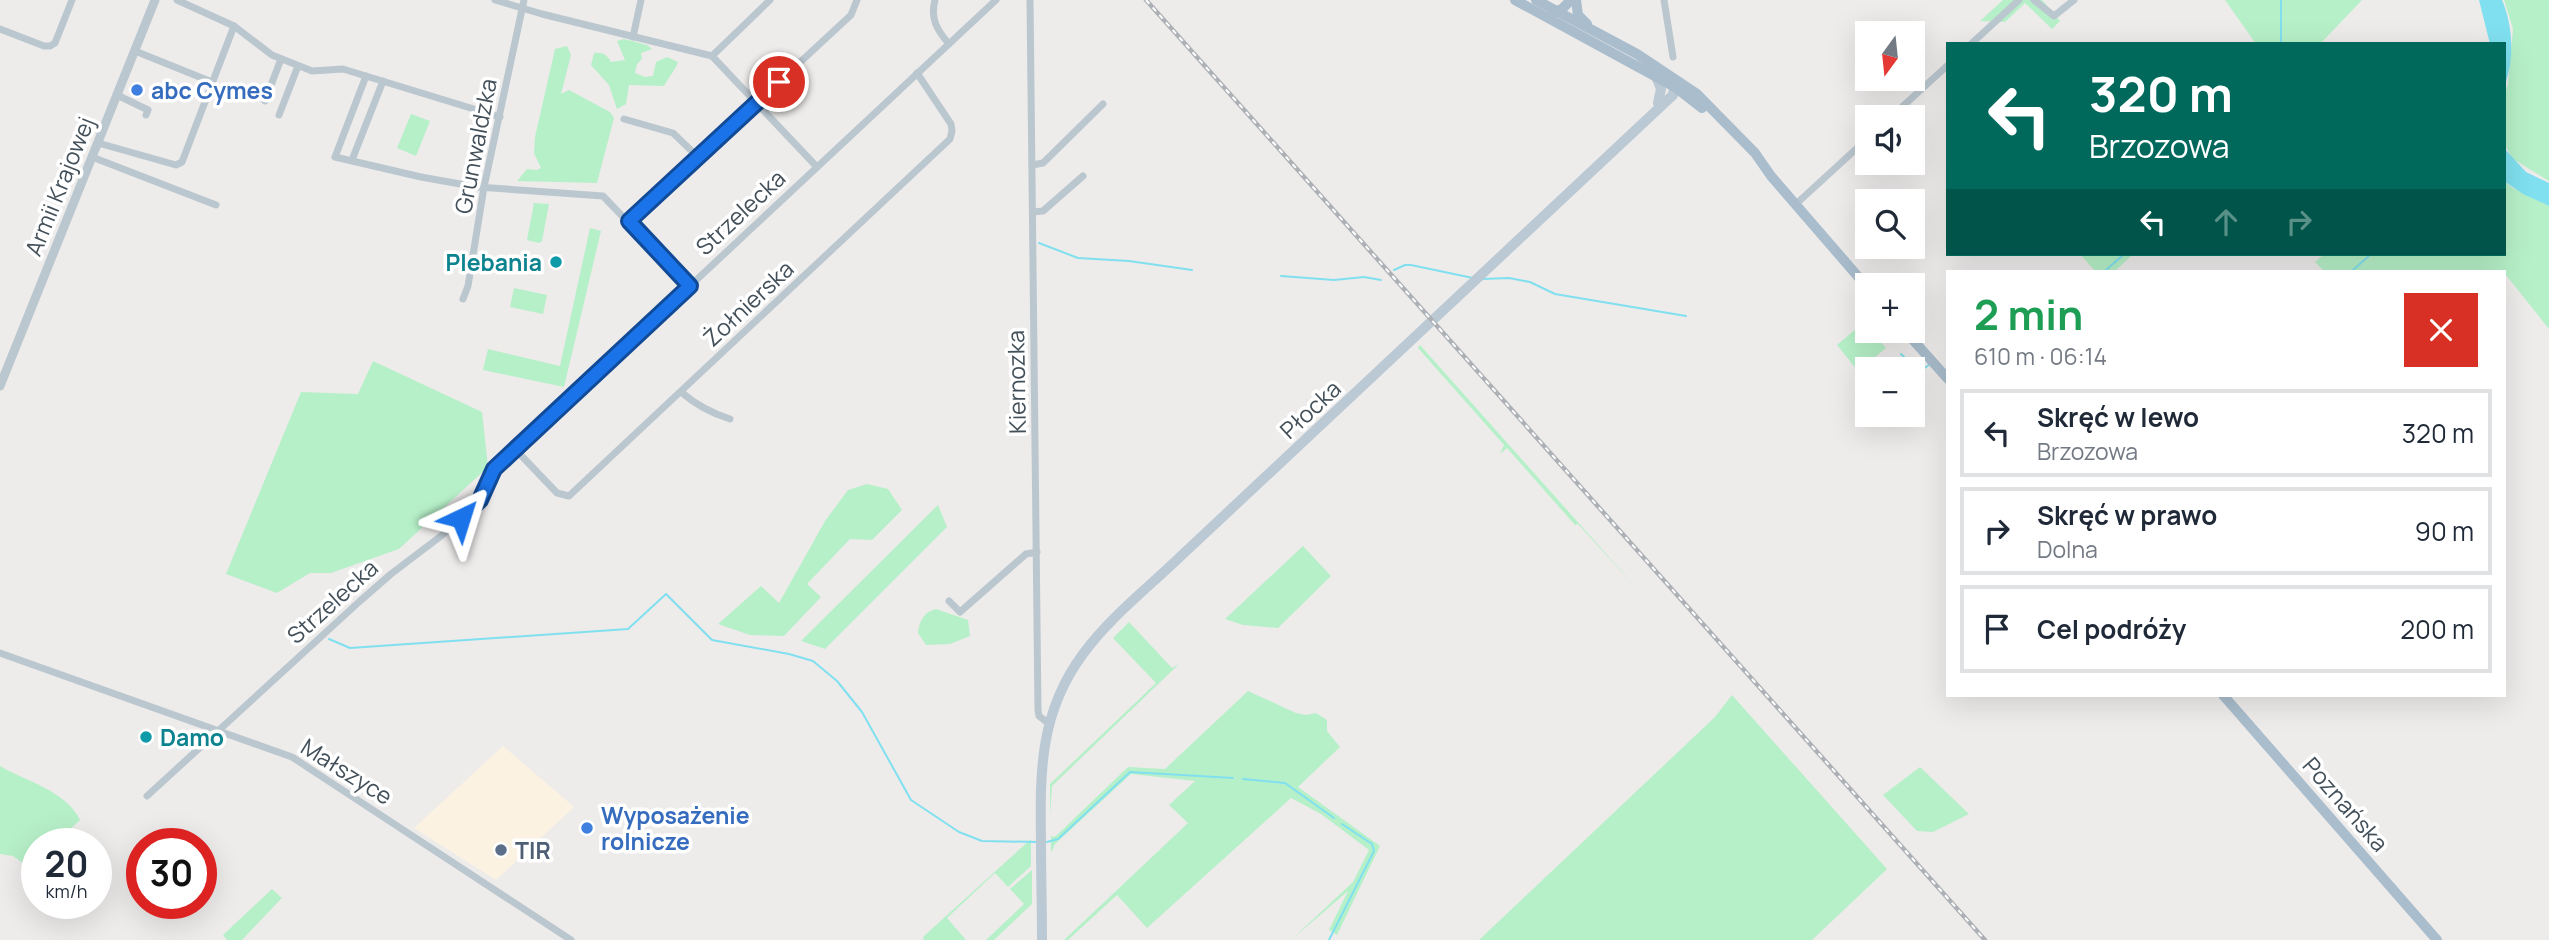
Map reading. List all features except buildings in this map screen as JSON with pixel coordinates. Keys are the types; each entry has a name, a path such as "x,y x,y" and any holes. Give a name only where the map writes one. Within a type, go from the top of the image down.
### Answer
{"main road":[{"path":"1515,0 1531,3 1547,13 1574,0 1578,15 1597,33"},
{"path":"1531,3 1563,26 1657,79 1697,94 1755,153 1771,176"},
{"path":"1558,6 1563,26"},
{"path":"1558,6 1676,88 1715,119 1771,176 1855,273"},
{"path":"1657,79 1661,89 1658,103"},
{"name":"Płocka","path":"1648,117 1666,91 1676,88"},
{"name":"Płocka","path":"1042,940 1042,758 1048,723 1075,664 1111,622 1676,88"},
{"path":"1916,343 1946,377"},
{"name":"Poznańska","path":"2225,697 2437,940"}],"street":[{"path":"0,29 50,46 55,43 72,0"},
{"name":"Armii Krajowej","path":"0,386 155,0"},
{"path":"177,0 234,26 281,59 298,66 312,71 343,69 499,117"},
{"path":"495,0 712,56 817,167"},
{"name":"Grunwaldzka","path":"463,299 468,286 484,187 524,0"},
{"path":"633,37 641,0"},
{"path":"712,56 770,0"},
{"path":"629,221 850,15 857,0"},
{"path":"935,0 933,20 938,32 949,44"},
{"name":"Strzelecka","path":"147,796 380,583 441,536 480,500 494,469 996,0"},
{"name":"Kiernozka","path":"1030,0 1038,716 1048,723"},
{"path":"1664,0 1673,57"},
{"path":"1973,42 2019,0"},
{"path":"2034,0 2054,16 2074,0"},
{"path":"98,142 176,166 182,162 234,26"},
{"path":"135,51 212,82"},
{"path":"265,101 281,59"},
{"path":"278,115 298,66"},
{"path":"1904,105 1946,67"},
{"name":"Żołnierska","path":"515,449 557,493 569,496 950,139 951,124 917,73"},
{"path":"366,76 335,157 421,177 484,187 603,195 690,286"},
{"path":"352,160 383,81"},
{"path":"117,95 148,110 146,115"},
{"path":"1032,165 1043,163 1103,104"},
{"path":"624,119 673,133 698,157"},
{"path":"1796,204 1855,150"},
{"path":"92,157 216,205"},
{"path":"1033,212 1043,211 1083,176"},
{"path":"681,391 695,404 713,414 730,419"},
{"path":"949,601 960,612 1026,554 1037,552"},
{"name":"Małszyce","path":"0,653 304,763 571,940"}],"shaded area":[{"path":"503,746 574,807 496,880 414,828"}],"green space":[{"path":"2003,0 2042,0 2060,21 2052,29 2025,3 2005,22 1980,21"},
{"path":"2225,0 2362,0 2322,42 2255,42"},
{"path":"2504,0 2549,0 2549,181 2513,159 2506,147 2506,90 2513,29"},
{"path":"624,39 652,49 641,53 642,59 637,64 635,73 645,77 653,76 656,62 667,57 678,62 664,86 629,85 626,104 617,109 609,85 591,65 594,53 604,54 611,62 625,60 617,41"},
{"path":"567,46 571,55 561,94 569,90 610,112 614,118 597,183 517,181 527,169 541,168 534,153 535,137 555,49"},
{"path":"411,114 430,121 416,156 397,148"},
{"path":"2506,183 2549,206 2549,329 2506,275 2506,270 2323,270 2315,262 2322,256 2506,256"},
{"path":"534,203 549,204 542,241 539,243 527,240"},
{"path":"590,228 601,231 564,387 483,370 488,349 560,366"},
{"path":"2082,256 2131,256 2116,270 2094,270"},
{"path":"514,288 547,295 543,314 510,307"},
{"path":"1855,330 1855,343 1882,343 1886,348 1875,357 1855,357 1855,367 1837,345"},
{"path":"1420,345 1641,593 1578,524 1575,525 1507,448 1500,454 1504,445 1418,348"},
{"path":"373,361 482,412 488,467 399,549 331,573 310,573 277,593 226,574 301,392 358,394"},
{"path":"867,484 888,489 902,510 872,540 850,539 807,584 821,597 784,636 750,635 718,624 761,586 779,603 825,521 848,490"},
{"path":"938,505 947,527 825,649 801,641"},
{"path":"1303,546 1331,576 1278,628 1243,625 1225,619"},
{"path":"936,609 968,620 970,636 950,644 926,645 918,633 920,625 925,615"},
{"path":"1129,622 1172,668 1179,664 1052,786 1050,816 1050,784 1156,683 1113,638"},
{"path":"1248,691 1296,713 1316,713 1327,720 1327,731 1340,747 1298,787 1380,846 1337,935 1329,930 1348,891 1291,940 1353,882 1369,850 1321,814 1291,798 1147,928 1117,895 1068,940 1064,940 1188,823 1169,805 1195,781 1131,774 1055,844 1051,853 1051,836 1058,834 1128,767 1165,769"},
{"path":"1732,695 1887,869 1885,871 1812,940 1479,940 1715,717"},
{"path":"0,766 56,794 66,801 80,820 71,828 21,828 21,862 13,856 0,854"},
{"path":"1920,767 1969,814 1933,832 1917,831 1883,795"},
{"path":"1031,839 1031,866 1008,887 995,873 947,918 966,940 923,940 924,936"},
{"path":"1032,870 1032,904 994,940 986,940 1024,904 1010,889"},
{"path":"272,889 282,898 242,940 227,940 223,935"}],"water":[{"path":"2479,0 2502,0 2510,32 2511,55 2506,82 2506,42 2490,42"},
{"path":"2506,150 2526,172 2549,183 2549,206 2506,182"}],"waterway":[{"path":"2281,0 2281,42"},
{"path":"1039,243 1078,258 1129,261 1192,270"},
{"path":"2106,270 2122,256"},
{"path":"2353,270 2369,256"},
{"path":"1394,270 1411,265 1473,278"},
{"path":"1281,276 1334,280 1364,277 1381,280"},
{"path":"1482,279 1509,278 1530,282 1555,294 1686,316"},
{"path":"1901,354 1916,369 1922,370 1930,364"},
{"path":"329,639 350,648 628,629 666,594 712,640 813,661 837,681 862,712 911,800 959,832 982,841 1038,842"},
{"path":"1047,842 1058,839 1130,772 1233,778"},
{"path":"1243,779 1285,783 1334,818"},
{"path":"1329,940 1374,851 1372,844 1342,824"}],"railway":[{"path":"1146,0 1985,940"}],"place":[{"name":"abc Cymes","path":"137,90"},
{"name":"Plebania","path":"556,262"},
{"name":"Damo","path":"146,737"},
{"name":"Wyposażenie rolnicze","path":"587,828"},
{"name":"TIR","path":"501,850"}],"route":[{"path":"461,518 480,500 494,469 690,286 629,221 779,82"}]}
